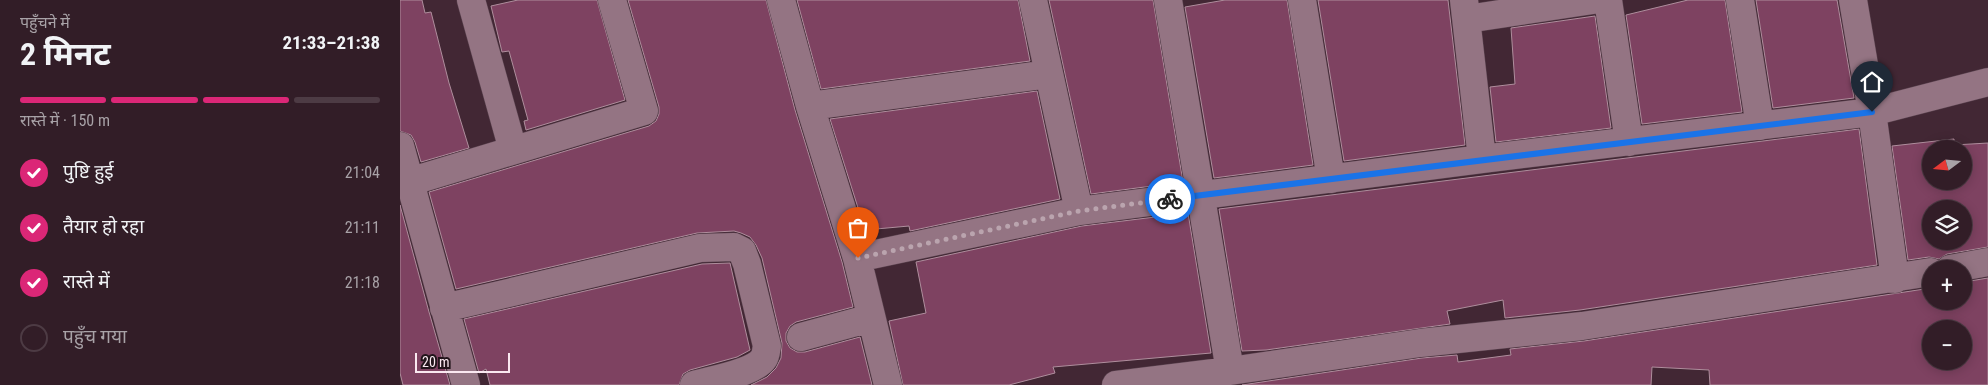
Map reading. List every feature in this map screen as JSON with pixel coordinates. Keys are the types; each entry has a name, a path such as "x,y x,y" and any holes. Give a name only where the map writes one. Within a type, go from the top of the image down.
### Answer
{"street":[{"path":"472,0 513,150"},
{"path":"409,182 644,111 612,0"},
{"path":"780,0 810,106 858,258 888,385"},
{"path":"1033,0 1079,211"},
{"path":"1168,0 1230,371"},
{"path":"1302,0 1331,179"},
{"path":"1482,159 1466,9 1593,0"},
{"path":"1608,0 1629,142"},
{"path":"1740,0 1760,126"},
{"path":"1853,0 1872,112 1895,279"},
{"path":"810,106 1049,74"},
{"path":"858,258 1079,211 1482,159 1872,112 1988,82"},
{"path":"400,146 466,385"},
{"path":"444,308 700,248 734,247 742,252 748,264 767,346 765,357 757,365 746,370 694,385"},
{"path":"1972,265 1988,262"},
{"path":"1116,385 1230,371 1420,343 1582,326 1922,274"},
{"path":"801,337 871,318"}],"building":[{"path":"400,0 422,0 425,13 431,12 449,83 469,148 421,162 411,135 400,131"},
{"path":"518,0 597,0 625,100 526,130 524,121 528,120 509,51 502,52 491,6"},
{"path":"628,0 766,0 795,110 842,262 853,307 796,322 790,326 786,333 786,341 790,348 797,352 805,352 860,337 872,385 751,385 767,377 776,368 781,358 782,343 762,258 750,237 734,231 697,233 456,289 429,192 649,126 656,121 659,107"},
{"path":"797,0 1018,0 1030,61 821,89"},
{"path":"1049,0 1153,0 1183,182 1091,194"},
{"path":"1225,0 1287,0 1313,165 1214,178 1185,7"},
{"path":"1318,0 1448,0 1465,145 1344,161"},
{"path":"1688,0 1725,0 1742,112 1642,124 1626,15"},
{"path":"1756,0 1837,0 1854,98 1773,108"},
{"path":"1595,16 1611,128 1496,142 1490,87 1515,84 1511,28"},
{"path":"1037,91 1060,199 910,231 909,226 865,230 830,119"},
{"path":"1859,129 1877,265 1580,310 1505,318 1503,300 1447,311 1450,324 1266,350 1242,351 1219,209"},
{"path":"1922,143 1922,190 1972,190 1972,144 1988,143 1988,247 1972,250 1972,200 1922,200 1922,250 1970,250 1947,254 1939,259 1929,257 1908,260 1892,146"},
{"path":"400,205 450,385 403,385 400,373"},
{"path":"1188,213 1211,353 1053,367 1055,373 1009,385 903,385 889,321 926,313 916,262 1082,226"},
{"path":"730,263 750,350 737,357 690,370 683,374 679,385 490,385 486,369 479,373 464,319 702,264"},
{"path":"1988,278 1988,385 1710,385 1709,370 1652,367 1651,385 1242,385 1422,358 1457,355 1458,362 1511,355 1510,349 1584,341 1922,289 1922,310 1972,310 1972,281"}],"way so far":[{"path":"858,258 1079,211 1170,199"}],"route":[{"path":"1170,199 1872,112"}]}
